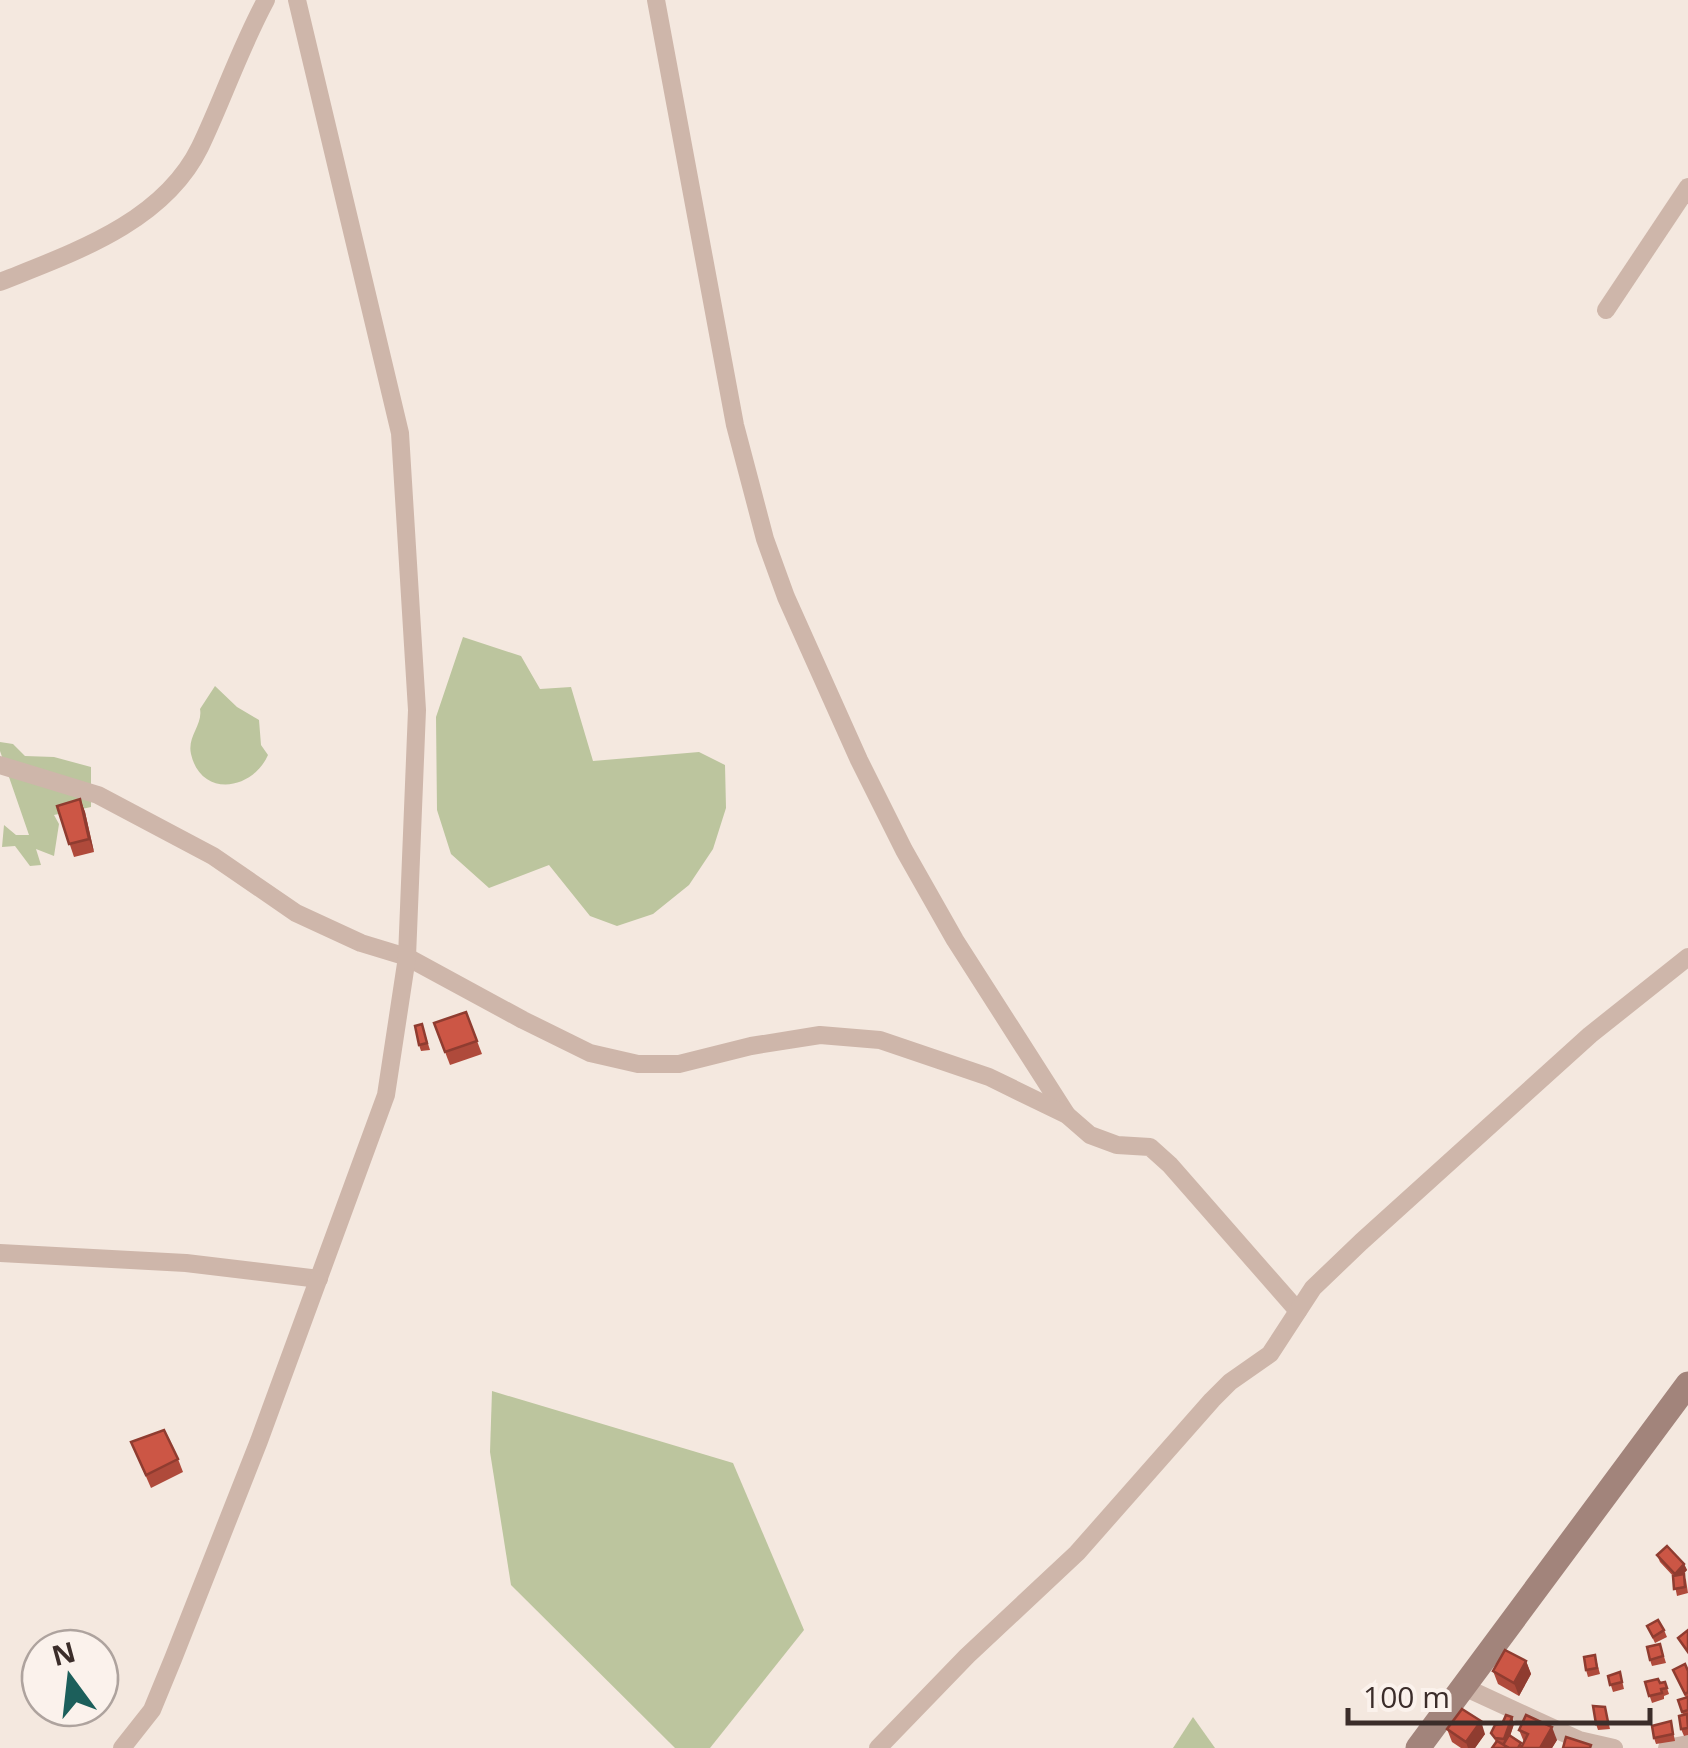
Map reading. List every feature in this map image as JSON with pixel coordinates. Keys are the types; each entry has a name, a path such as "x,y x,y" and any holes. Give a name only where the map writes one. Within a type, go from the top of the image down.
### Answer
{"street":[{"path":"0,282 90,246 139,214 176,183 198,150 266,0"},
{"path":"122,1748 152,1710 320,1280 386,1095 406,957 417,710 400,433 297,0"},
{"path":"656,0 735,425 786,596 904,850 955,940 1067,1116"},
{"path":"1606,310 1688,187"},
{"path":"0,765 98,795 213,856 296,913 361,943 406,957 590,1052 638,1064 679,1064 751,1046 820,1035 880,1040 989,1078 1067,1116 1090,1135 1106,1142 1150,1148 1170,1165 1298,1311"},
{"path":"878,1748 966,1656 1077,1553 1212,1400 1270,1354 1313,1288 1590,1035 1688,957"},
{"path":"0,1253 186,1263 320,1280"},
{"path":"1418,1748 1688,1384"},
{"path":"1464,1687 1579,1740 1614,1748"},
{"path":"1667,1748 1688,1744"}],"green space":[{"path":"463,637 521,656 540,689 571,687 593,761 699,752 725,765 726,808 713,849 689,885 653,914 617,926 590,916 549,865 489,888 451,854 437,810 436,717"},
{"path":"215,686 237,707 259,720 261,745 268,755 261,767 239,782 216,783 205,778 191,754 200,709"},
{"path":"0,742 13,744 25,756 54,757 91,767 91,807 54,815 59,824 54,856 36,849 41,865 30,866 15,846 2,847 4,825 16,835 29,835"},
{"path":"492,1391 733,1463 804,1630 710,1748 675,1748 511,1585 490,1452"},
{"path":"1193,1717 1215,1748 1173,1748"}],"building":[{"path":"80,799 89,839 69,844 57,806"},
{"path":"466,1012 477,1041 445,1052 434,1023"},
{"path":"422,1024 427,1043 419,1045 415,1026"},
{"path":"164,1430 178,1459 146,1475 131,1442"},
{"path":"1667,1546 1684,1564 1675,1574 1657,1555"},
{"path":"1684,1574 1685,1587 1674,1589 1673,1576"},
{"path":"1658,1620 1664,1630 1653,1637 1647,1626"},
{"path":"1688,1630 1688,1652 1678,1638"},
{"path":"1660,1644 1663,1656 1650,1660 1647,1647"},
{"path":"1505,1650 1526,1661 1514,1683 1493,1671"},
{"path":"1595,1655 1597,1668 1586,1670 1584,1657"},
{"path":"1685,1664 1688,1692 1685,1694 1673,1670"},
{"path":"1620,1672 1622,1682 1610,1685 1608,1676"},
{"path":"1658,1679 1667,1688 1649,1696 1645,1682"},
{"path":"1688,1697 1688,1710 1682,1712 1678,1700"},
{"path":"1593,1706 1605,1707 1608,1722 1596,1724"},
{"path":"1462,1709 1481,1721 1466,1742 1447,1729"},
{"path":"1687,1714 1688,1728 1681,1729 1679,1716"},
{"path":"1506,1715 1512,1717 1504,1739 1495,1738 1491,1733"},
{"path":"1526,1715 1552,1727 1540,1748 1521,1748 1528,1734 1519,1730"},
{"path":"1671,1721 1673,1734 1654,1738 1652,1726"},
{"path":"1509,1735 1521,1743 1518,1748 1503,1745"},
{"path":"1566,1737 1591,1745 1590,1748 1563,1748"}]}
